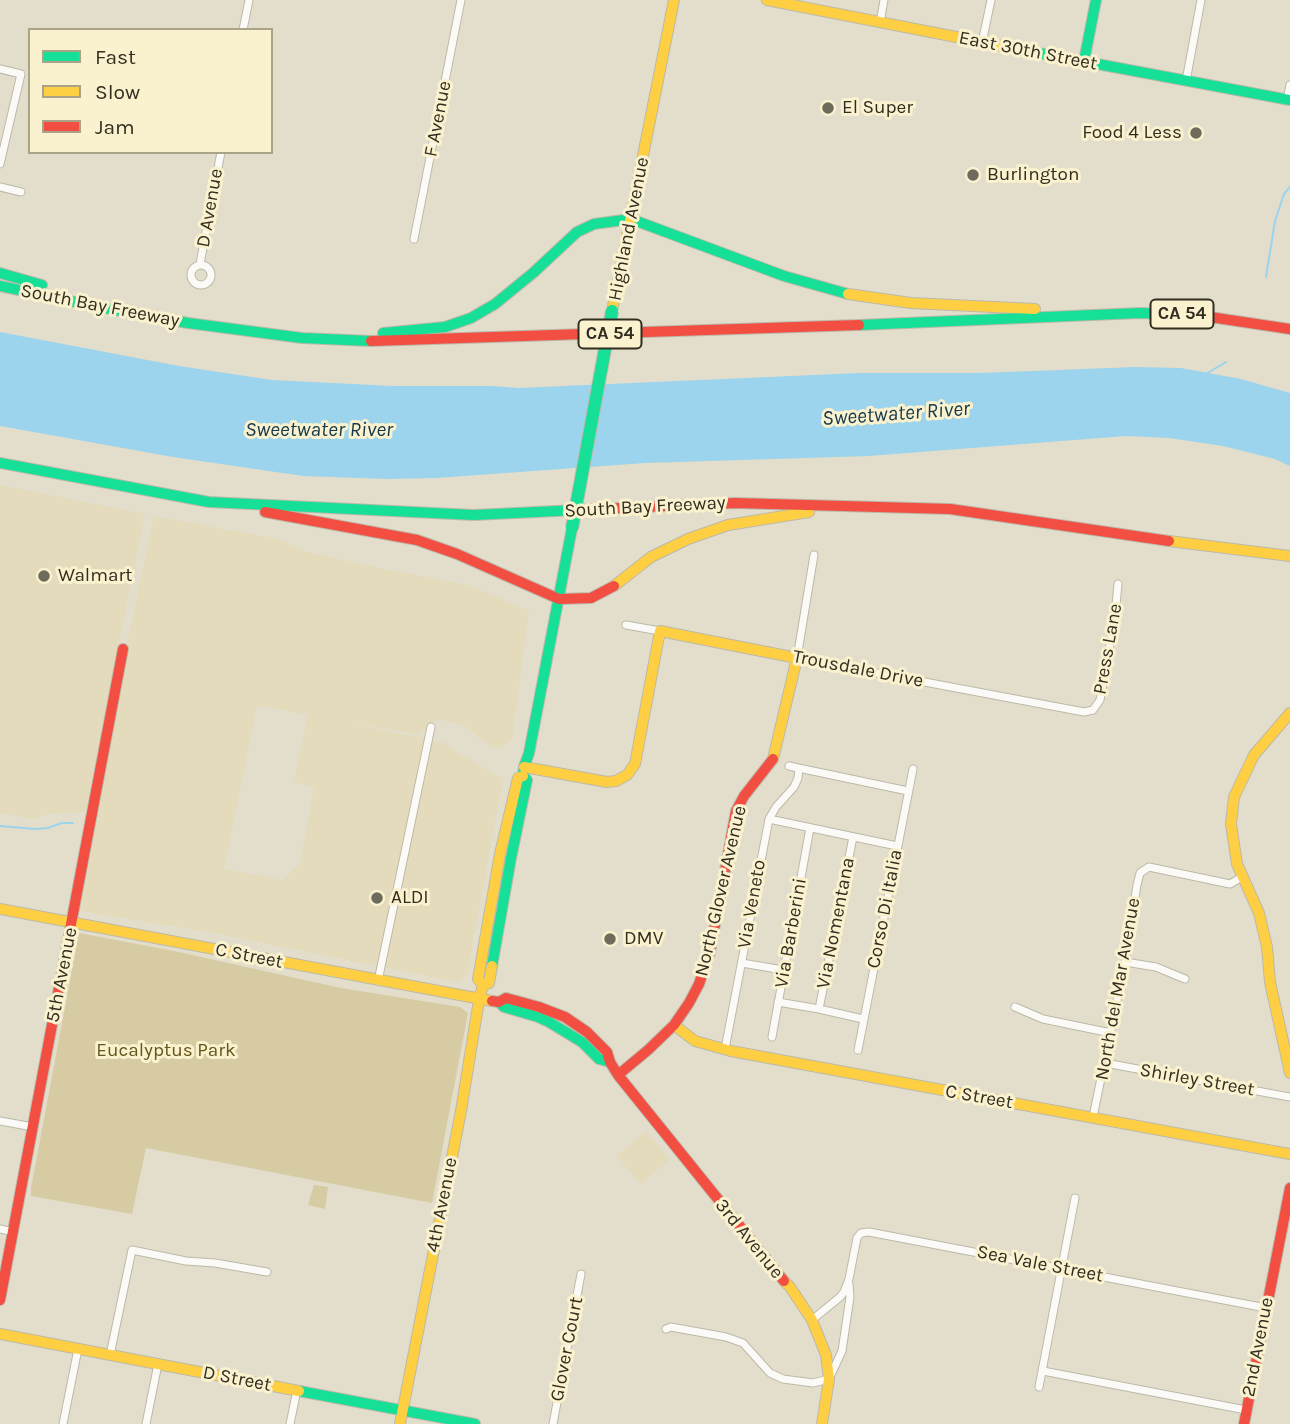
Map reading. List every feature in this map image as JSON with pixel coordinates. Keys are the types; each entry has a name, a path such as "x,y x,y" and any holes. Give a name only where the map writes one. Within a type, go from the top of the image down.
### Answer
{"main road":[{"name":"Highland Avenue","path":"530,747 674,0"},
{"path":"1084,61 1096,0"},
{"name":"East 30th Street","path":"775,1 1288,100"},
{"path":"228,329 369,333 444,327 471,318 495,304 577,232 594,224 631,219 784,276 842,293 911,303 1045,309 1073,316"},
{"path":"0,274 54,288 89,305"},
{"name":"South Bay Freeway","path":"0,286 89,305 228,329 302,338 382,342 1140,313 1190,314 1290,329"},
{"name":"South Bay Freeway","path":"0,463 209,502 474,515 734,503 950,509 1290,556"},
{"path":"209,502 418,540 457,554 559,599 591,598 608,590 651,558 688,539 728,525 855,506"},
{"path":"523,771 607,782 628,775 635,764 660,631"},
{"name":"Trousdale Drive","path":"660,631 797,658"},
{"name":"5th Avenue","path":"0,1300 123,649"},
{"name":"North Glover Avenue","path":"618,1075 674,1025 699,984 709,952 736,811 775,754 797,658"},
{"path":"1290,713 1254,755 1234,797 1231,824 1233,845 1242,877 1259,914 1268,950 1271,990 1290,1073"},
{"name":"4th Avenue","path":"400,1424 479,1000 483,985 489,983 527,780 523,771 530,747"},
{"name":"C Street","path":"0,909 479,1000 515,1000 565,1017 587,1032 607,1052 618,1075"},
{"name":"C Street","path":"674,1025 695,1041 708,1046 1290,1154"},
{"name":"3rd Avenue","path":"618,1075 790,1287 813,1320 827,1355 829,1379 822,1424"},
{"name":"2nd Avenue","path":"1244,1424 1290,1188"},
{"name":"D Street","path":"0,1334 475,1424"}],"street":[{"path":"239,0 249,1 243,28"},
{"name":"F Avenue","path":"414,239 461,0"},
{"path":"880,23 884,0"},
{"path":"982,43 990,0"},
{"path":"1186,81 1201,0"},
{"path":"0,69 21,74 0,163"},
{"path":"1288,100 1290,85"},
{"name":"D Avenue","path":"200,264 220,154"},
{"path":"0,187 21,192"},
{"name":"North Glover Avenue","path":"797,658 814,555"},
{"name":"Press Lane","path":"1090,711 1100,700 1118,583"},
{"name":"Trousdale Drive","path":"626,625 660,631"},
{"name":"Trousdale Drive","path":"797,658 1090,711"},
{"path":"378,981 431,727"},
{"path":"789,766 908,791"},
{"name":"Via Veneto","path":"725,1049 769,819 794,787 799,768"},
{"name":"Corso Di Italia","path":"858,1050 913,769"},
{"path":"769,819 897,846"},
{"name":"Via Barberini","path":"772,1037 810,828"},
{"name":"Via Nomentana","path":"819,1009 853,837"},
{"name":"North del Mar Avenue","path":"1093,1117 1125,962 1140,873 1149,867 1230,884 1242,877"},
{"path":"1125,962 1156,967 1185,979"},
{"path":"742,963 783,971"},
{"path":"778,1002 863,1019"},
{"path":"1015,1007 1043,1019 1111,1032"},
{"name":"Shirley Street","path":"1105,1063 1290,1097"},
{"path":"0,1121 33,1127"},
{"path":"1039,1387 1075,1198"},
{"path":"0,1229 14,1231"},
{"name":"Sea Vale Street","path":"813,1320 844,1292 857,1238 861,1233 869,1232 1266,1308"},
{"path":"110,1355 132,1250 186,1261 267,1272"},
{"name":"Glover Court","path":"553,1424 581,1274"},
{"name":"Sea Vale Street","path":"829,1379 842,1351 850,1297 849,1279"},
{"path":"666,1329 671,1327 726,1337 743,1343 770,1373 783,1379 813,1382 829,1379"},
{"path":"63,1424 78,1349"},
{"path":"146,1424 158,1364"},
{"path":"1043,1371 1246,1410"},
{"path":"290,1424 297,1390"}],"shaded area":[{"path":"0,485 145,514 85,813 54,813 33,819 0,813"},
{"path":"154,516 277,539 307,552 468,585 529,611 512,739 500,749 486,743 464,725 437,719 419,734 344,722 445,743 503,779 467,974 458,982 213,933 80,911 124,678 126,649","holes":["257,705 308,715 294,781 314,788 300,864 282,880 224,869"]},
{"path":"646,1131 670,1160 640,1184 617,1156"}],"green space":[{"name":"Eucalyptus Park","path":"79,933 341,988 460,1007 468,1013 432,1203 146,1148 132,1214 31,1196"},
{"path":"314,1185 328,1187 325,1209 308,1205"}],"water":[{"name":"Sweetwater River","path":"0,332 179,366 272,380 393,386 519,388 859,373 1181,368 1241,379 1290,393 1290,466 1275,459 1223,446 1169,438 1126,436 869,456 645,463 436,478 303,476 173,457 0,426"}],"waterway":[{"path":"1266,277 1275,221 1284,194 1290,187"},
{"path":"1206,374 1226,362"},
{"path":"0,826 35,829 73,823"}],"traffic: fast":[{"path":"1084,61 1096,0"},
{"path":"1028,51 1290,100"},
{"path":"383,333 445,327 471,318 495,304 577,232 594,224 631,219 784,276 848,294"},
{"path":"0,273 42,285"},
{"path":"0,286 188,323 302,338 371,341"},
{"path":"572,528 612,311"},
{"path":"859,325 1170,314"},
{"path":"0,463 209,502 474,515 598,509"},
{"path":"492,966 527,780 523,776 524,767 529,753 572,528"},
{"path":"499,1002 504,1007 549,1022 582,1042 599,1059 610,1062"},
{"path":"299,1391 475,1424"}],"traffic: slow":[{"path":"612,311 674,0"},
{"path":"767,0 1028,51"},
{"path":"848,294 911,303 1035,309"},
{"path":"614,586 651,557 688,539 728,525 809,512"},
{"path":"1169,541 1290,556"},
{"path":"524,767 607,782 627,775 635,764 660,631 797,658 773,759"},
{"path":"1290,713 1254,755 1234,797 1231,824 1237,864 1259,913 1267,947 1270,982 1290,1073"},
{"path":"483,985 478,979 500,854 518,778 523,776"},
{"path":"0,909 492,1001"},
{"path":"400,1424 461,1111 479,1000 483,985 489,983 492,966"},
{"path":"674,1025 695,1041 731,1051 1290,1154"},
{"path":"784,1281 812,1320 826,1355 829,1379 822,1424"},
{"path":"0,1334 299,1391"}],"traffic: jam":[{"path":"1170,314 1190,314 1290,329"},
{"path":"371,341 859,325"},
{"path":"598,509 735,503 950,509 1169,541"},
{"path":"265,512 417,540 457,554 559,599 591,598 614,586"},
{"path":"0,1300 123,649"},
{"path":"618,1075 674,1025 699,984 710,952 736,811 744,796 773,759"},
{"path":"492,1001 499,1002 506,998 539,1007 565,1017 587,1032 607,1052 618,1075 784,1281"},
{"path":"1244,1424 1290,1188"}],"place":[{"name":"El Super","path":"828,108"},
{"name":"Food 4 Less","path":"1196,133"},
{"name":"Burlington","path":"973,175"},
{"name":"Walmart","path":"44,576"},
{"name":"ALDI","path":"377,898"},
{"name":"DMV","path":"610,939"}]}
